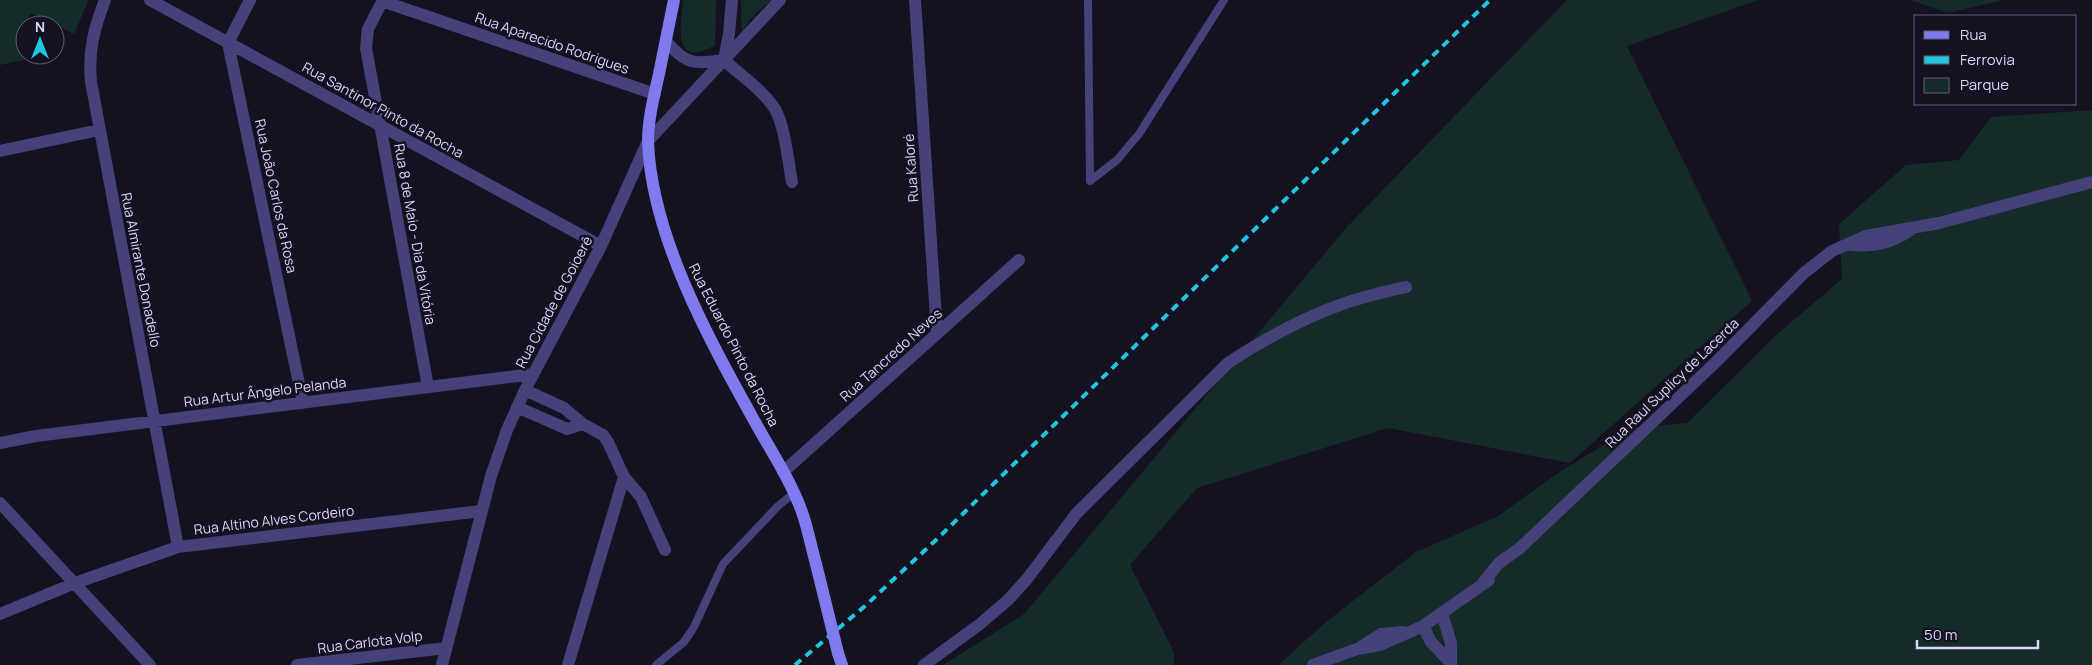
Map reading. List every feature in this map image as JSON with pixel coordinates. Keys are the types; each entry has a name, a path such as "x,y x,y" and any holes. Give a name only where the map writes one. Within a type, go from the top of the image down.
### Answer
{"main road":[{"name":"Rua Eduardo Pinto da Rocha","path":"674,0 655,94 648,141 656,195 681,277 740,396 783,472 802,511 840,659"}],"street":[{"name":"Rua Almirante Donadello","path":"106,0 92,39 89,61 90,82 178,547"},
{"name":"Rua Santinor Pinto da Rocha","path":"150,0 601,246"},
{"path":"228,43 250,0"},
{"path":"724,60 729,34 732,0"},
{"name":"Rua Cidade de Goioerê","path":"442,665 498,452 533,374 601,246 648,141 780,0"},
{"name":"Rua Kaloré","path":"915,0 937,333"},
{"name":"Rua Aparecido Rodrigues","path":"382,1 655,94"},
{"name":"Rua 8 de Maio - Dia da Vitória","path":"382,1 368,28 366,48 428,387"},
{"path":"666,41 677,53 687,60 702,63 724,60"},
{"name":"Rua João Carlos da Rosa","path":"228,43 304,403"},
{"path":"724,60 767,100 775,110 780,123 792,182"},
{"path":"0,151 99,130"},
{"name":"Rua Raul Suplicy de Lacerda","path":"1313,665 1357,650 1381,634 1406,632 1423,626 1482,584 1499,563 1520,548 1736,342 1804,273 1832,252 1848,244 1865,246 1886,243 1914,228 1964,217 2092,182"},
{"name":"Rua Tancredo Neves","path":"783,472 1019,260"},
{"path":"924,665 980,624 1008,600 1027,579 1076,514 1228,363 1248,349 1324,311 1341,304 1406,286"},
{"name":"Rua Artur Ângelo Pelanda","path":"0,443 36,436 533,374"},
{"path":"525,390 564,408 583,424 603,434 624,477 640,497 665,550"},
{"path":"517,407 567,429 583,424"},
{"path":"568,665 624,477"},
{"path":"0,503 150,665"},
{"name":"Rua Altino Alves Cordeiro","path":"0,614 75,583 178,547 482,511"},
{"path":"1442,614 1451,643 1451,663"},
{"path":"1423,626 1431,642 1451,663"},
{"name":"Rua Carlota Volp","path":"297,665 446,648"}],"lane":[{"path":"1088,0 1090,181 1117,160 1139,134 1224,0"},
{"path":"656,665 684,642 694,627 723,564 778,506 794,493"}],"green space":[{"path":"0,0 88,0 74,34 65,30 65,15 35,15 31,13 30,15 15,15 15,62 0,65"},
{"path":"683,0 716,0 715,45 701,51 692,52 686,48 682,41 681,32"},
{"path":"741,0 775,0 765,5 747,23 742,33"},
{"path":"1567,0 1758,0 1627,46 1752,301 1570,463 1388,428 1197,488 1130,565 1174,652 1174,665 943,665 1024,614 1346,228"},
{"path":"1911,0 2004,0 1947,13"},
{"path":"2092,110 2092,665 1278,665 1326,622 1416,552 1498,516 1558,473 1631,428 1687,423 1777,334 1842,279 1839,224 1906,165 1959,160 1991,117"}],"railway":[{"path":"795,665 865,606 937,539 1490,0"}]}
